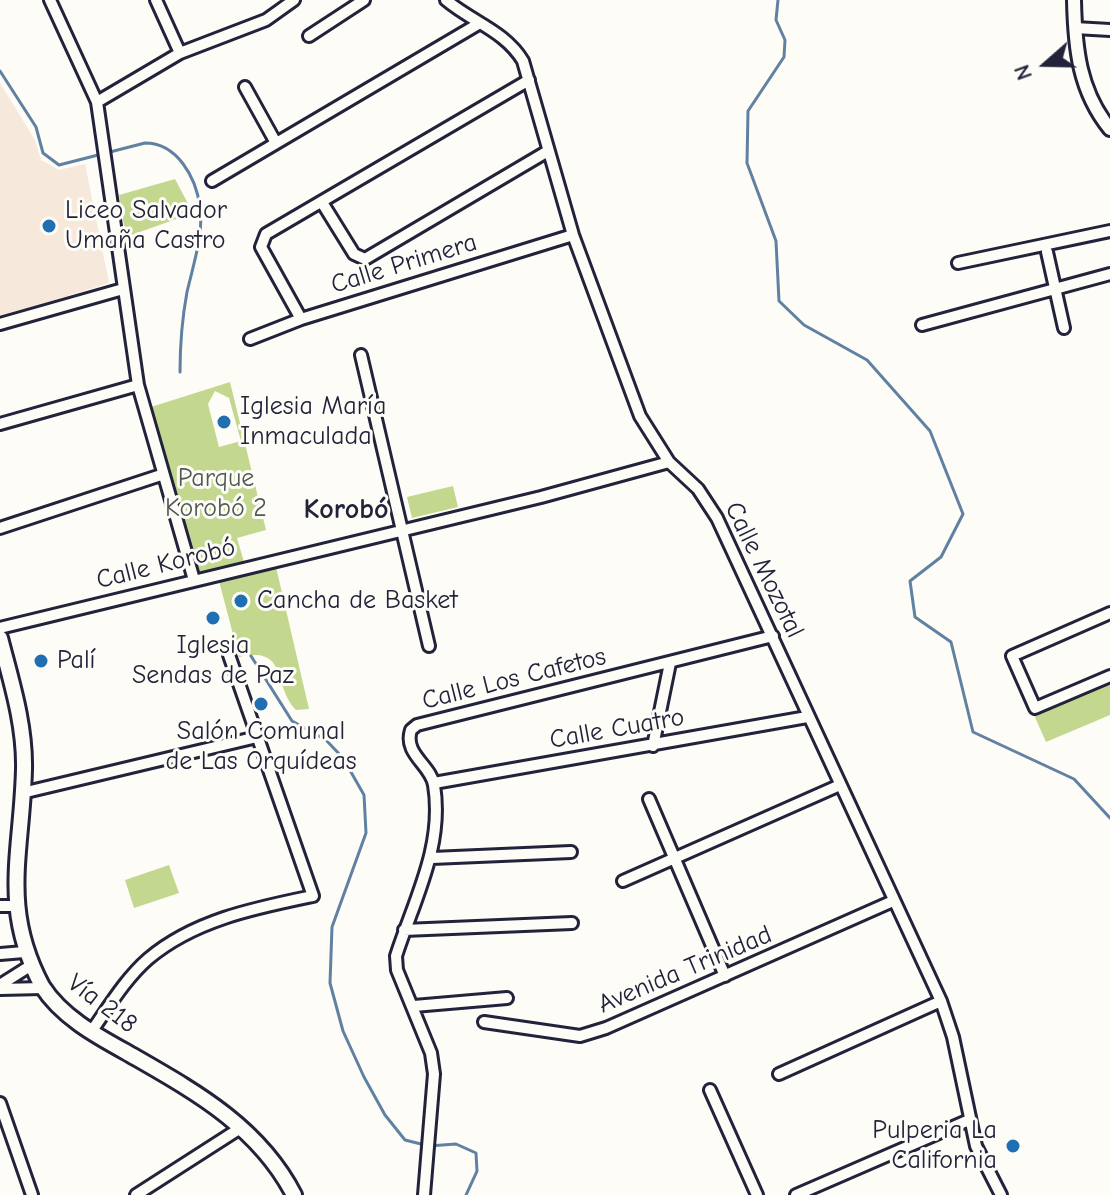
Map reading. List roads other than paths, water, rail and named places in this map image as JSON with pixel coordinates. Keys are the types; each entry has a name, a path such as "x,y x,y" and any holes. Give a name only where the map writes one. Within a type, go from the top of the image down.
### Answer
{"main road":[{"name":"Vía 218","path":"0,638 22,732 22,793 5,906 27,959 43,988 61,1009 91,1032 178,1081 242,1127 276,1165 294,1195"}],"street":[{"path":"50,0 97,102 138,385 161,475 194,580"},
{"path":"156,0 180,53"},
{"path":"97,102 180,53 266,20 294,0"},
{"path":"309,36 364,0"},
{"name":"Calle Mozotal","path":"446,0 514,46 529,80 573,235 640,416 669,462 698,489 717,518 773,636 807,717 941,1001 953,1037 976,1146 1001,1195"},
{"path":"1074,0 1075,28 1086,93 1105,113 1110,129"},
{"path":"212,181 480,23"},
{"path":"1075,28 1110,30"},
{"path":"301,319 264,253 262,239 529,80"},
{"path":"245,87 276,143"},
{"path":"323,204 360,259 371,257 548,151"},
{"path":"958,263 1110,231"},
{"name":"Calle Primera","path":"250,339 301,319 573,235"},
{"path":"1047,252 1064,328"},
{"path":"922,325 1110,274"},
{"path":"0,324 123,289"},
{"path":"361,355 429,646"},
{"path":"0,424 138,385"},
{"name":"Calle Korobó","path":"0,628 402,531 669,462"},
{"path":"0,528 161,475"},
{"path":"1110,613 1012,656 1035,708 1110,676"},
{"name":"Calle Los Cafetos","path":"434,783 410,745 411,730 417,725 773,636"},
{"path":"91,1032 147,960 172,943 197,928 239,913 313,896 229,655"},
{"path":"653,746 670,663"},
{"name":"Calle Cuatro","path":"434,783 807,717"},
{"path":"22,793 257,737"},
{"path":"424,1195 434,1074 431,1053 397,970 396,956 432,858 434,783"},
{"path":"623,881 840,785"},
{"path":"649,799 725,976"},
{"path":"432,858 571,852"},
{"name":"Avenida Trinidad","path":"484,1022 580,1036 606,1028 893,901"},
{"path":"404,930 572,923"},
{"path":"0,954 27,959"},
{"path":"0,987 27,959"},
{"path":"0,987 43,988"},
{"path":"414,1006 507,998"},
{"path":"779,1074 941,1001"},
{"path":"710,1090 757,1195"},
{"path":"0,1103 5,1131 32,1195"},
{"path":"796,1195 969,1120"},
{"path":"136,1195 242,1127"}],"waterway":[{"path":"778,0 776,20 785,40 784,57 748,111 747,163 776,241 779,301 804,325 867,360 930,431 963,514 941,557 910,581 915,617 951,642 973,732 1074,779 1110,818"},
{"path":"0,71 36,127 43,153 59,165 145,143 167,149 189,174 198,196 200,228 184,312 180,372"},
{"path":"251,656 292,721 326,740 343,758 364,795 366,833 332,927 330,983 343,1031 385,1115 405,1140 429,1146 456,1144 476,1153 477,1171 466,1195"}],"place":[{"name":"Liceo Salvador Umaña Castro","path":"49,226"},
{"name":"Iglesia María Inmaculada","path":"224,422"},
{"name":"Cancha de Basket","path":"241,601"},
{"name":"Iglesia Sendas de Paz","path":"213,618"},
{"name":"Palí","path":"41,661"},
{"name":"Salón Comunal de Las Orquídeas","path":"261,704"},
{"name":"Pulperia La California","path":"1013,1146"}],"district":[{"name":"Korobó","path":"346,510"}],"park label":[{"name":"Parque Korobó 2","path":"216,494"}]}
